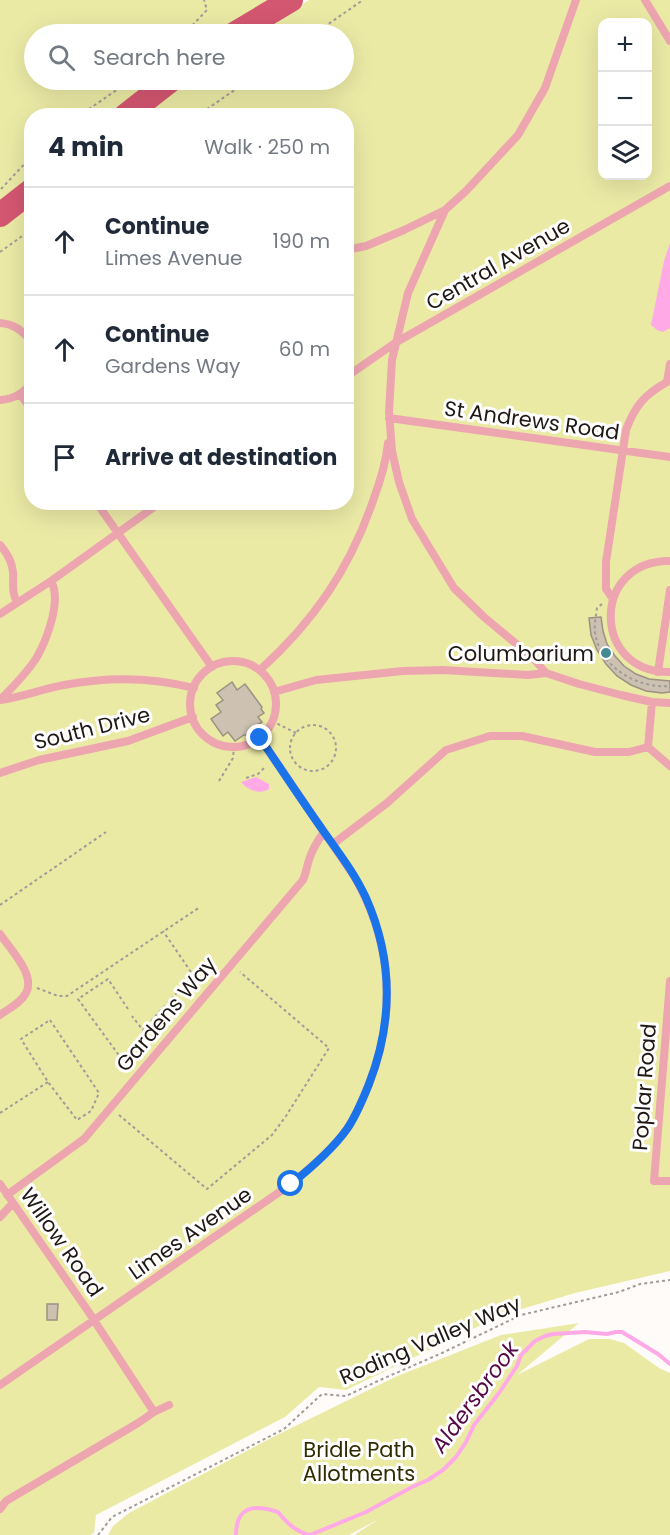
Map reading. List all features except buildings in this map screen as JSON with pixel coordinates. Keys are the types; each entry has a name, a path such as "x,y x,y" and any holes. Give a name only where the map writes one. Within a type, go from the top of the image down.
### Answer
{"main road":[{"path":"251,24 291,0"},
{"path":"135,108 158,90"},
{"path":"0,215 24,196"}],"lane":[{"path":"354,248 366,246 445,210 518,135 544,88 576,0"},
{"path":"645,0 670,41"},
{"name":"Central Avenue","path":"354,371 395,343 670,186"},
{"path":"260,670 298,632 322,602 346,564 364,525 380,481 387,451 395,343 408,294 445,210"},
{"path":"0,323 15,327 24,333"},
{"path":"613,598 606,589 606,562 626,430 640,401 667,382 670,364"},
{"path":"0,406 0,400 14,397 24,390"},
{"path":"20,394 24,399"},
{"path":"390,418 392,451 399,482 412,519 454,588 546,673"},
{"name":"St Andrews Road","path":"390,418 670,458"},
{"path":"102,510 212,667"},
{"path":"0,614 51,581 150,510"},
{"path":"0,545 11,561 13,595 17,602"},
{"path":"670,561 644,565 630,573 613,598 610,615 612,631 618,646 629,659 642,668 670,672"},
{"path":"0,700 37,656 47,634 55,604 54,587 51,581"},
{"path":"658,672 670,590"},
{"path":"236,661 249,664 260,670 270,681 276,704 269,728 260,738 251,743 234,746 221,745 203,735 197,727 190,704 194,688 200,677 212,667 223,662 236,661"},
{"path":"274,692 316,680 402,671 454,670 528,675 546,673 579,684 652,702 670,703"},
{"path":"0,700 61,686 102,680 145,680 194,688"},
{"path":"648,747 652,702"},
{"name":"South Drive","path":"0,772 39,760 128,741 193,717"},
{"path":"260,738 329,838 387,803 446,750 490,736 522,736 595,752 629,752 648,747"},
{"path":"648,747 670,766"},
{"name":"Gardens Way","path":"7,1195 84,1139 303,880 318,841 329,838"},
{"name":"Limes Avenue","path":"0,1385 291,1184 316,1163 347,1129 364,1098 378,1063 386,1023 388,985 382,946 365,896 329,838"},
{"path":"0,934 25,970 28,979 26,994 0,1015"},
{"name":"Poplar Road","path":"670,981 654,1181 670,1181"},
{"name":"Willow Road","path":"0,1184 154,1412"},
{"path":"0,1216 13,1203"},
{"path":"0,1509 6,1501 169,1405"}],"path":[{"path":"194,24 207,10 204,0"},
{"path":"328,24 363,0"},
{"path":"91,108 117,90"},
{"path":"209,108 235,90"},
{"path":"0,190 24,164"},
{"path":"0,252 24,235"},
{"path":"595,624 597,608"},
{"path":"624,681 627,676"},
{"path":"272,721 296,733"},
{"path":"308,725 316,725 329,731 336,744 336,752 329,765 315,771 300,767 291,755 290,747 296,733 308,725"},
{"path":"219,781 233,758 234,746"},
{"path":"246,778 258,774 273,757"},
{"path":"0,904 106,832"},
{"path":"28,985 58,996 67,996 200,907"},
{"path":"143,1030 194,975 163,931"},
{"path":"111,1107 207,1189 272,1135 329,1048 231,965"},
{"path":"128,1009 108,979 78,999 126,1065 139,1057 149,1038 132,1016"},
{"path":"50,1020 99,1094 91,1111 77,1120 48,1082 21,1040 50,1020"},
{"path":"0,1113 48,1082"},
{"name":"Roding Valley Way","path":"98,1535 112,1517 284,1429 322,1394 346,1396 521,1315 619,1292 640,1284 670,1280"}],"green space":[{"path":"0,0 283,0 242,24 24,24 24,90 151,90 126,108 24,108 24,191 0,210"},
{"path":"309,0 670,0 670,1271 575,1293 502,1315 346,1390 319,1387 285,1417 96,1515 94,1533 90,1535 0,1535 0,222 24,203 24,510 354,510 354,108 149,108 176,90 354,90 354,24 273,24"},
{"name":"Bridle Path Allotments","path":"579,1323 517,1375 589,1339 610,1339 624,1343 659,1368 670,1373 670,1535 354,1535 379,1519 349,1535 108,1535 113,1526 129,1513 273,1437 395,1377 501,1335"}],"shaded area":[{"path":"670,243 670,328 663,332 651,325"},
{"path":"256,777 269,784 269,789 261,792 254,791 241,782"}],"waterway":[{"name":"Aldersbrook","path":"310,1535 366,1512 443,1470 456,1457 474,1425 517,1366 521,1355 535,1341 545,1336 585,1332 607,1334 622,1332 670,1364"},
{"name":"Aldersbrook","path":"236,1535 239,1518 243,1513 254,1508 278,1512 292,1526 309,1535"}],"place":[{"name":"Columbarium","path":"606,653"}],"route":[{"path":"260,738 333,844 365,896 382,946 388,985 386,1023 378,1063 364,1098 347,1129 316,1163 291,1184"}]}
